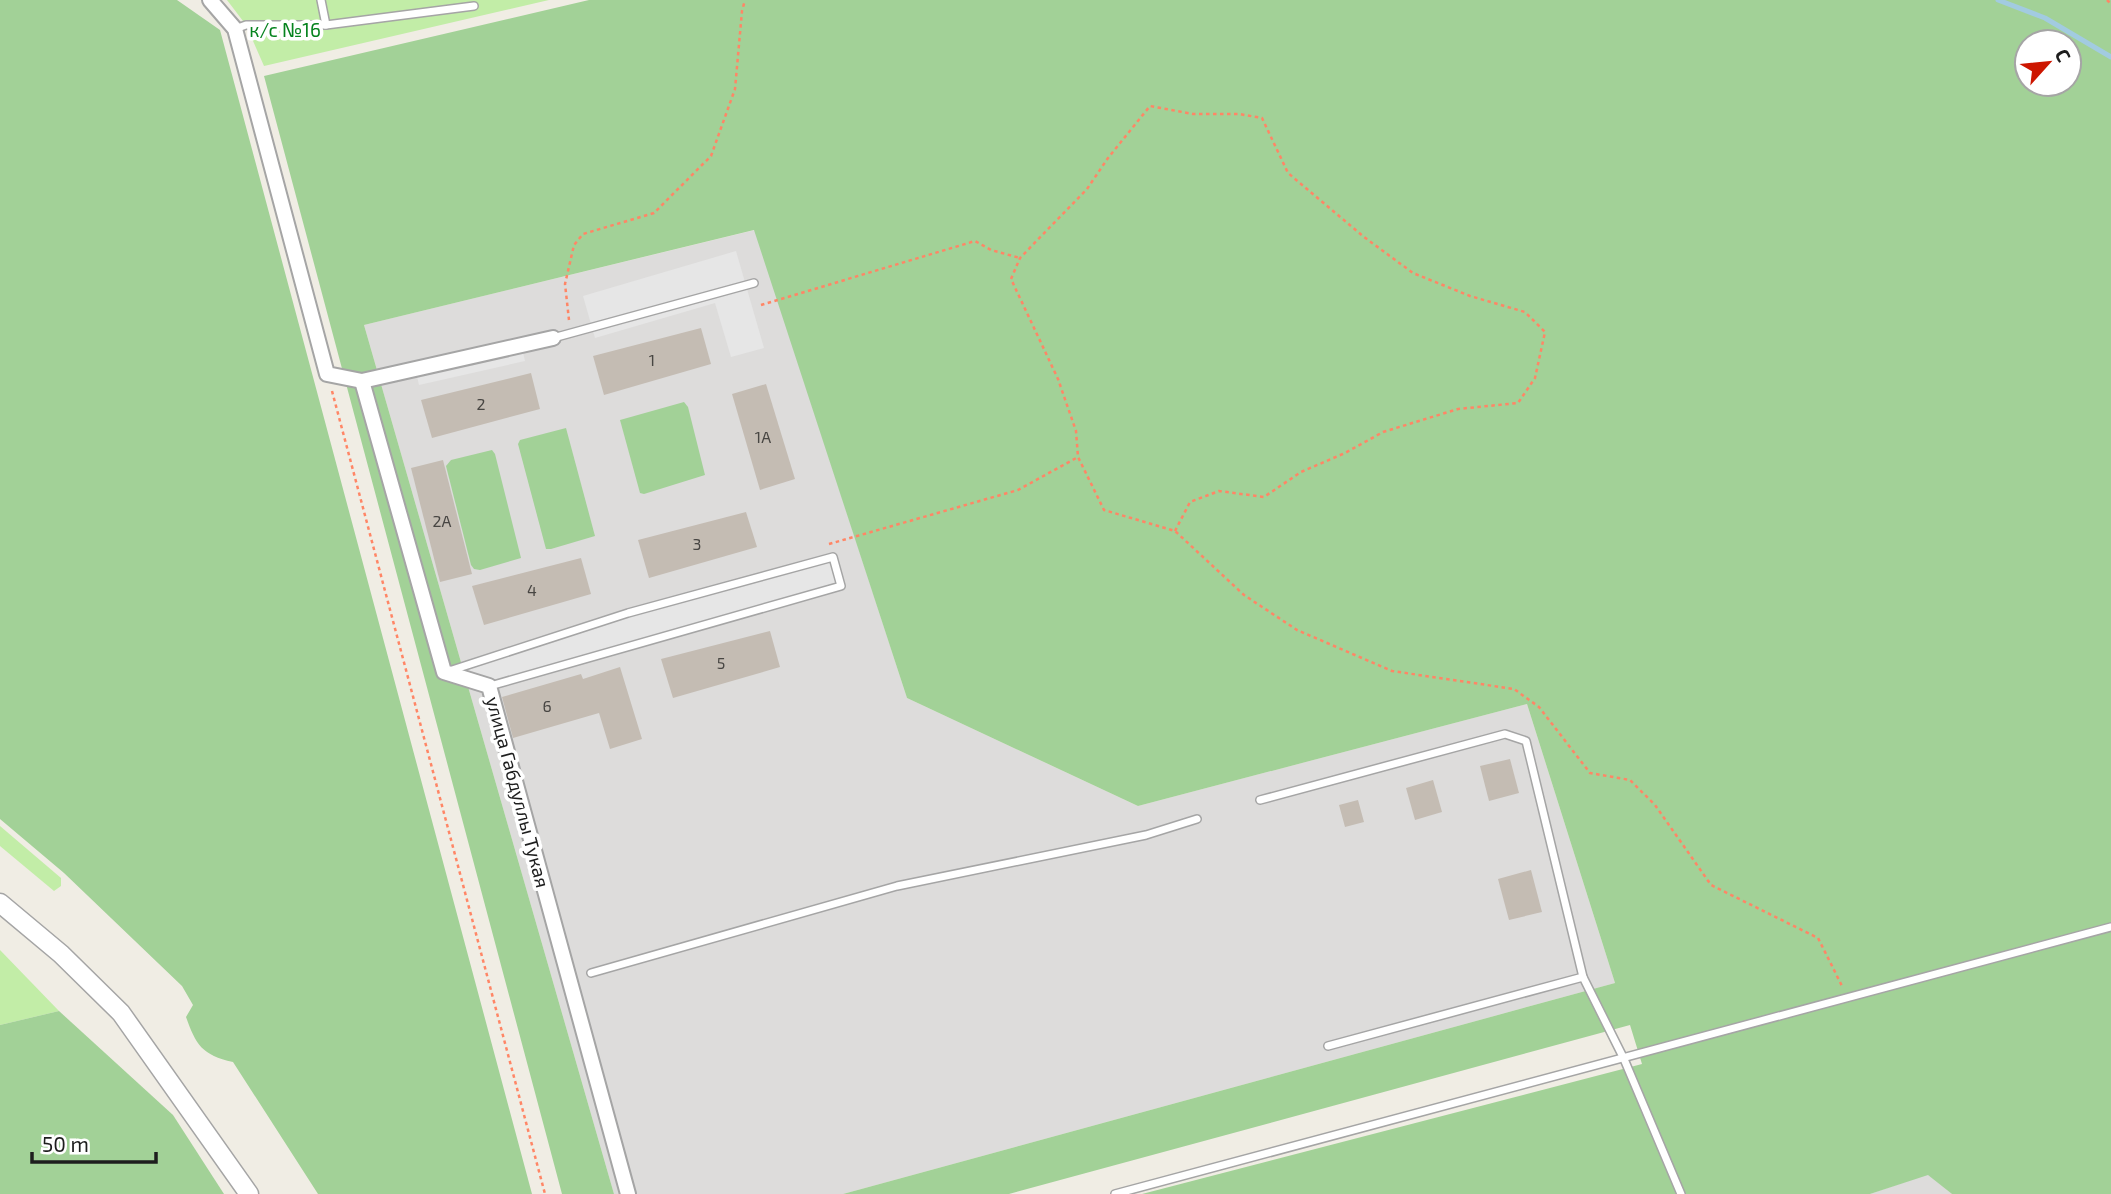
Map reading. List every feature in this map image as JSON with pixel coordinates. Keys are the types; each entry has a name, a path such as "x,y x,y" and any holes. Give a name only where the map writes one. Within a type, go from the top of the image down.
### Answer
{"street":[{"path":"210,0 235,29 327,374 362,381 553,338"},
{"path":"362,381 444,673"},
{"name":"улица Габдуллы Тукая","path":"444,673 489,686 628,1194"},
{"path":"0,903 61,954 121,1013 249,1194"}],"lane":[{"path":"321,0 326,25"},
{"path":"235,29 246,24 326,25 474,6"},
{"path":"553,338 754,283"},
{"path":"444,673 628,613 833,557 842,586 489,686"},
{"path":"1260,800 1505,734 1526,741 1583,977 1624,1059 1681,1194"},
{"path":"591,973 897,886 1146,835 1197,818"},
{"path":"1115,1194 2111,927"},
{"path":"1328,1046 1583,977"}],"path":[{"path":"571,333 565,284 574,245 578,239 583,234 654,213 711,156 735,89 745,0"},
{"path":"2107,0 2111,4"},
{"path":"1150,106 1194,114 1239,114 1262,118 1288,173 1364,237 1413,273 1470,296 1525,312 1545,332 1535,378 1518,403 1458,409 1383,432 1345,453 1301,472 1264,497 1219,491 1190,502 1175,531 1104,510 1077,457 1076,431 1058,379 1011,279 1020,258 1087,190 1108,158 1150,106"},
{"path":"761,305 975,241 991,250 1020,258"},
{"path":"327,374 545,1194"},
{"path":"829,544 1018,490 1077,457"}],"shaded area":[{"path":"755,230 907,698 1138,806 1527,704 1615,983 843,1194 614,1194 364,325"},
{"path":"736,251 764,348 731,357 715,303 595,338 583,296"},
{"path":"521,344 525,361 419,385 415,368"},
{"path":"833,557 841,586 489,686 444,672 628,613"},
{"path":"1928,1174 1952,1194 1870,1194"}],"green space":[{"path":"0,0 177,0 220,30 532,1194 318,1194 233,1062 214,1056 197,1042 186,1017 193,1005 182,986 64,873 0,819"},
{"name":"к/с №16","path":"227,0 549,0 264,66 246,25"},
{"path":"589,0 2111,0 2111,1194 1952,1194 1928,1175 1870,1194 1142,1194 1642,1064 1630,1025 1009,1194 843,1194 1615,983 1527,704 1138,806 907,698 754,230 364,325 614,1194 562,1194 264,76"},
{"path":"684,402 688,407 705,475 640,493 620,420"},
{"path":"566,428 595,536 546,549 518,444 520,440"},
{"path":"492,450 521,558 480,570 471,565 446,466 451,460"},
{"path":"0,826 61,878 61,886 54,891 0,846"},
{"path":"0,950 59,1011 0,1025"},
{"path":"59,1011 173,1115 224,1194 0,1194 0,1025"}],"building":[{"path":"701,328 711,364 604,395 593,356"},
{"path":"531,373 540,409 432,438 421,400"},
{"path":"766,384 795,479 760,490 732,394"},
{"path":"443,460 472,574 440,582 411,468"},
{"path":"746,512 757,547 649,578 638,540"},
{"path":"581,558 591,594 484,625 472,586"},
{"path":"770,631 780,667 673,698 661,659"},
{"path":"620,667 642,739 610,749 599,713 513,738 502,697 581,674 583,679"},
{"path":"1510,759 1519,793 1489,801 1480,766"},
{"path":"1433,780 1442,812 1415,820 1406,788"},
{"path":"1358,800 1364,822 1345,827 1339,805"},
{"path":"1531,870 1542,912 1509,920 1498,879"}],"waterway":[{"path":"1998,0 2045,18 2111,57"}]}
